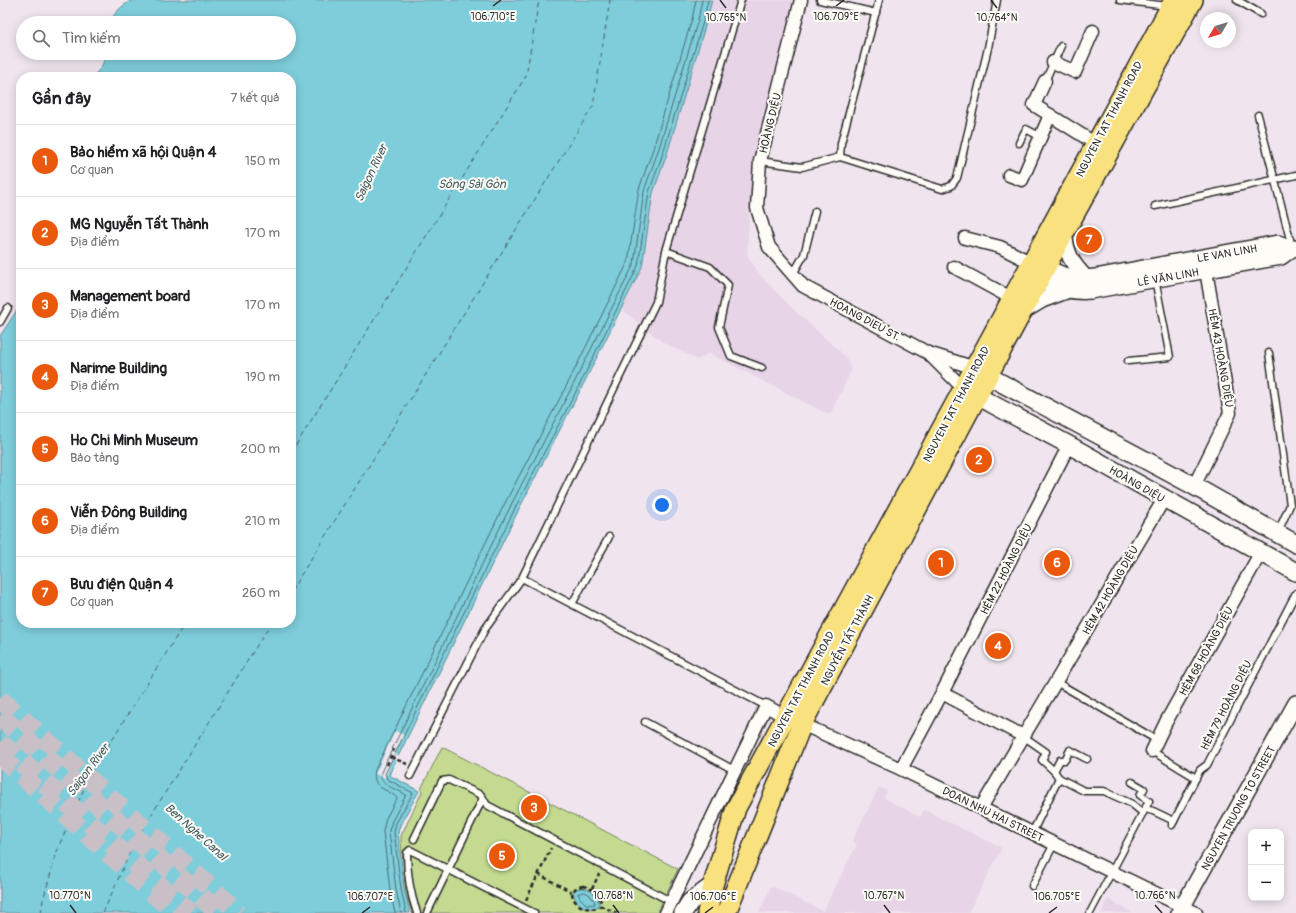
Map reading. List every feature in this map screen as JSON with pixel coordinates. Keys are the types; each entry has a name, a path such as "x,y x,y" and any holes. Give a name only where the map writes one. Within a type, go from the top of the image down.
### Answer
{"main road":[{"name":"NGUYEN TAT THANH ROAD","path":"713,885 736,808 752,780 794,720 948,419 970,392 1017,305 1064,233 1193,0"},
{"name":"NGUYEN TAT THANH ROAD","path":"1039,271 1096,144 1172,3"},
{"path":"982,372 1194,486 1296,544"},
{"name":"HOÀNG DIỆU","path":"970,392 1069,445 1296,572"},
{"path":"726,912 794,720"},
{"path":"674,909 690,902 713,885"},
{"path":"707,913 713,885"}],"street":[{"name":"HOÀNG DIỆU","path":"760,161 801,0"},
{"path":"1054,62 1074,72 1093,31"},
{"path":"1045,81 1034,105 1096,144"},
{"path":"1009,175 1022,180 1050,116"},
{"name":"HOANG DIEU ST.","path":"760,161 757,208 769,247 792,274 803,286 928,353 970,392"},
{"path":"1064,233 1067,251 1071,260 1086,278"},
{"path":"965,238 1000,247 1039,271"},
{"name":"LE VAN LINH","path":"1039,271 1077,279 1278,243 1294,248"},
{"name":"LÊ VĂN LINH","path":"1039,271 1066,291 1082,292 1281,257 1294,248"},
{"path":"954,267 1017,305 1042,300 1066,291"},
{"name":"HẺM 43 HOÀNG DIỆU","path":"1194,486 1230,413 1206,270"},
{"path":"928,353 982,372"},
{"name":"HẺM 22 HOÀNG DIỆU","path":"902,769 1069,445"},
{"name":"HẺM 42 HOÀNG DIỆU","path":"981,808 1164,499"},
{"name":"HẺM 68 HOÀNG DIỆU","path":"1154,746 1261,552"},
{"path":"942,693 1023,736"},
{"name":"NGUYEN TRUONG TO STREET","path":"1181,909 1296,703"},
{"path":"674,909 734,770 766,706"},
{"name":"DOAN NHU HAI STREET","path":"766,706 902,769 1111,872 1181,909 1196,913"},
{"path":"734,770 752,780"}],"lane":[{"path":"410,776 485,629 522,578 656,302 666,251 741,0"},
{"path":"820,0 876,13"},
{"path":"840,157 841,143 879,0"},
{"path":"760,161 802,167 840,157 942,189 952,186 957,178 972,120 997,0"},
{"path":"1120,0 1172,3"},
{"path":"1236,0 1261,14"},
{"path":"1045,81 1061,46"},
{"path":"1258,115 1294,248"},
{"path":"1020,143 1026,129 1041,137"},
{"path":"1155,206 1296,175"},
{"path":"792,274 804,256 815,211"},
{"path":"666,251 710,267 728,286 719,327 731,356 762,368"},
{"path":"1128,361 1170,357 1155,280"},
{"path":"0,322 8,308"},
{"path":"1269,353 1290,505 1277,533"},
{"path":"572,604 609,537"},
{"path":"522,578 766,706"},
{"name":"HẺM 79 HOÀNG DIỆU","path":"1144,811 1154,810 1173,823 1200,770 1207,765 1296,593"},
{"path":"1056,682 1154,746 1196,778"},
{"path":"645,722 734,770"},
{"path":"1023,736 1046,752 1042,760 1059,778 1084,791 1104,792 1120,798 1144,811"},
{"path":"1054,771 1060,760 1065,760 1070,750 1087,759"},
{"path":"1032,833 1059,778"},
{"path":"414,839 442,781 449,780 481,795 487,805 603,866 674,909"},
{"path":"1090,913 1149,800 1140,795 1144,789 1132,782"},
{"path":"427,913 483,798"},
{"path":"1032,886 1054,844"},
{"path":"417,913 410,893 408,877 407,852 410,850 534,913"}],"path":[{"path":"387,765 394,749"},
{"path":"391,756 401,761"},
{"path":"522,907 554,841"},
{"path":"592,889 603,866"},
{"path":"538,874 572,892 575,901 583,910 593,911 601,906"},
{"path":"572,892 577,887 583,886 592,889 601,899 601,906"},
{"path":"601,906 617,913"}],"shaded area":[{"path":"712,0 794,0 752,167 747,255 761,276 789,305 847,358 851,371 830,415 708,353 698,360 664,343 621,309 642,267 653,193 667,154"},
{"path":"879,787 887,791 884,798 920,817 924,810 1002,848 968,913 759,913 771,886 823,911 857,844 852,841"},
{"path":"1108,899 1115,903 1132,913 1101,913"}],"green space":[{"path":"442,747 678,869 657,913 412,913 406,894 401,836 422,792 421,789"}],"water":[{"name":"Sông Sài Gòn","path":"132,0 712,0 667,154 653,193 642,267 520,507 389,775 419,791 400,825 398,832 404,888 410,913 0,913 0,336 16,312 16,628 296,628 296,72 97,72 101,68 104,60 296,60 296,16 114,16"},
{"path":"582,888 595,894 599,907 590,909 579,904 573,893 576,889"}],"pier":[{"path":"395,731 404,735 395,754 400,757 398,761 393,759 385,778 375,774"}],"ferry route":[{"path":"296,445 526,76 539,0"},
{"path":"296,583 593,106 610,0"},
{"path":"41,913 43,900 58,848 91,773 182,628"},
{"path":"103,913 135,841 268,628"}],"tunnel":[{"path":"0,699 239,913"},
{"path":"0,716 219,913"},
{"path":"0,743 190,913"},
{"path":"0,756 175,913"}],"place":[{"name":"Bưu điện Quận 4","path":"1089,240"},
{"name":"MG Nguyễn Tất Thành","path":"979,460"},
{"name":"Bảo hiểm xã hội Quận 4","path":"941,563"},
{"name":"Viễn Đông Building","path":"1057,563"},
{"name":"Narime Building","path":"998,646"},
{"name":"Management board","path":"534,808"},
{"name":"Ho Chi Minh Museum","path":"502,856"}],"water label":[{"name":"Saigon River","path":"371,173"},
{"name":"Saigon River","path":"88,770"},
{"name":"Ben Nghe Canal","path":"196,832"}]}
